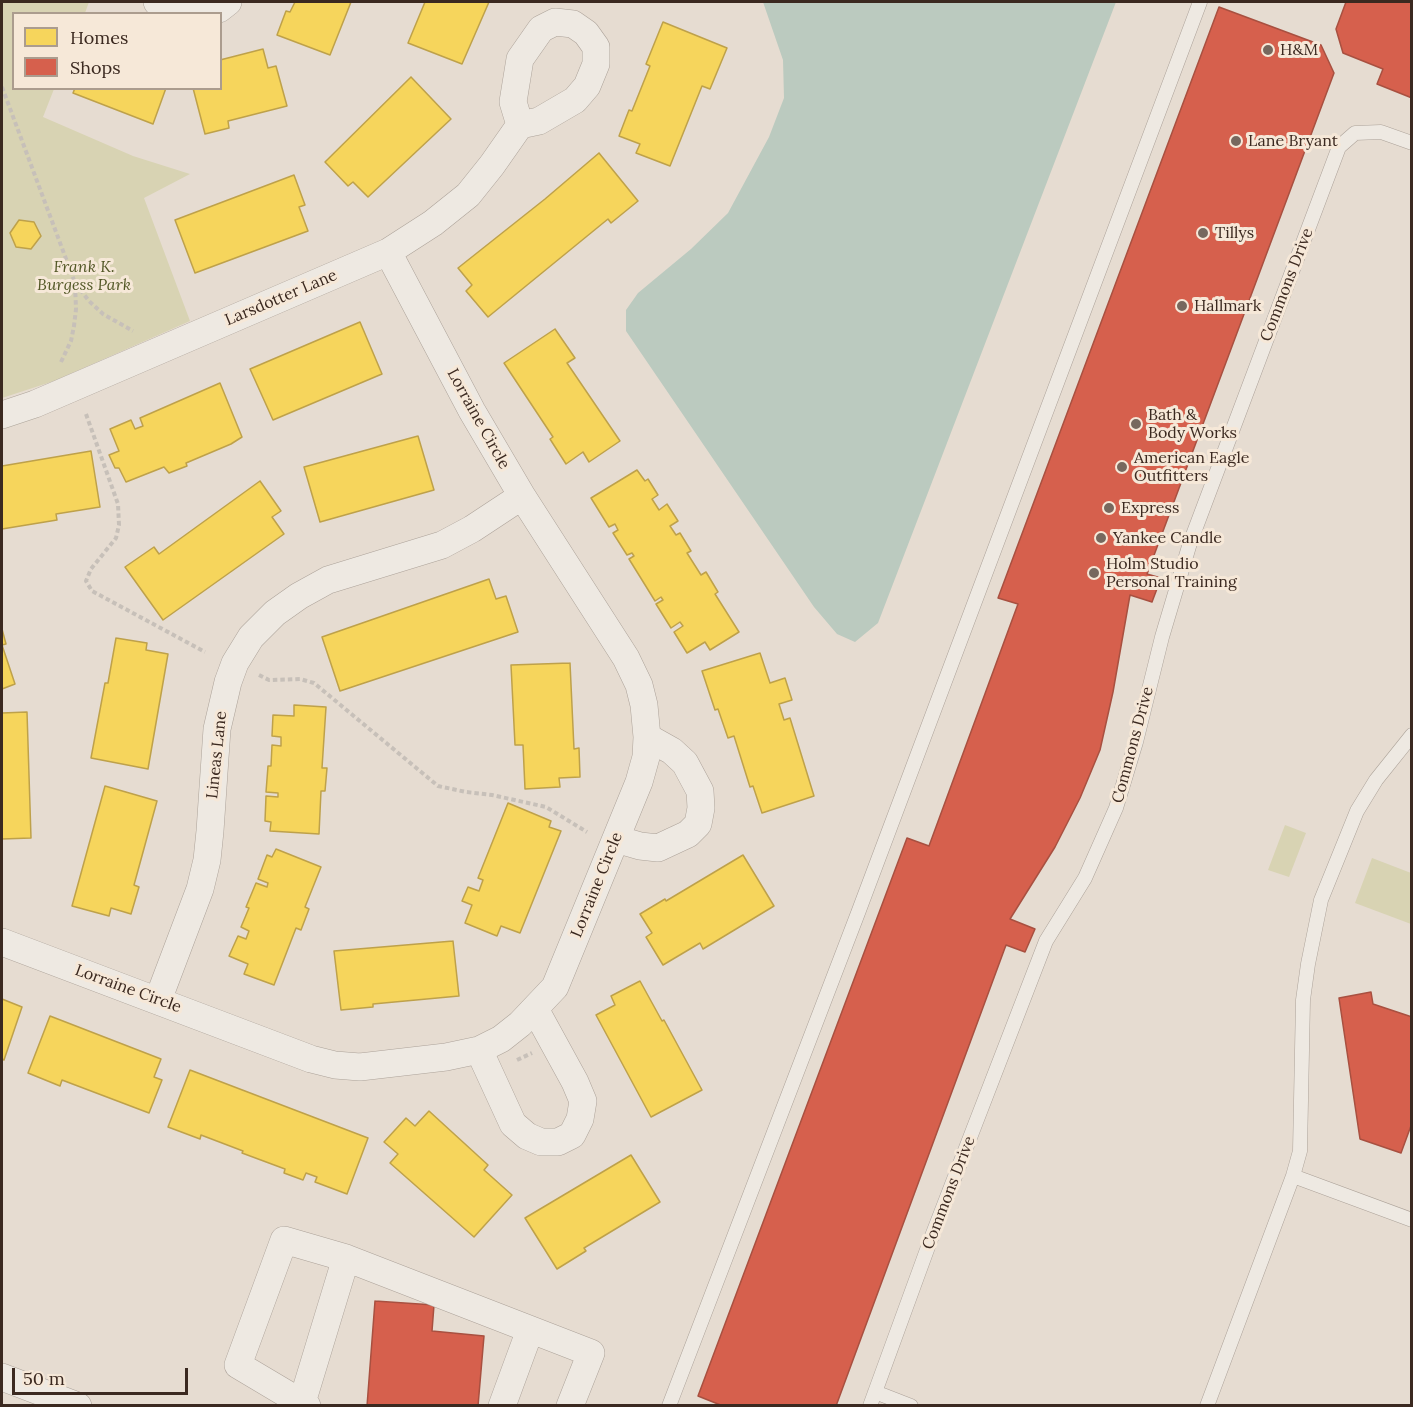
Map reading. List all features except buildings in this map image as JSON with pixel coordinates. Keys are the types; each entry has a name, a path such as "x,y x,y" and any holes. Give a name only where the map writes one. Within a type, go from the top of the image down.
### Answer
{"street":[{"path":"157,2 189,12"},
{"path":"207,12 219,9 228,2"},
{"name":"Larsdotter Lane","path":"2,416 35,404 388,252 433,223 468,195 520,125"},
{"name":"Lorraine Circle","path":"2,942 311,1059 335,1065 360,1067 446,1057 478,1050 501,1039 535,1009 555,987 639,782 646,757 644,705 639,685 626,658 522,496 472,411 388,252"},
{"name":"Lineas Lane","path":"158,1000 200,889 210,831 217,729 235,663 251,637 275,613 318,585 442,545 472,529 522,496"},
{"path":"616,838 640,846 658,848 688,834 698,824 701,808 700,791 685,763 672,751 647,737"},
{"path":"478,1050 513,1124 526,1136 541,1142 558,1142 572,1135 580,1119 582,1101 575,1082 535,1009"},
{"path":"346,1258 303,1405 238,1365 284,1240 346,1258 591,1353 570,1406"},
{"path":"502,1406 530,1330"},
{"path":"2,1377 78,1406"}],"lane":[{"path":"669,1406 854,924 1200,2"},
{"name":"Commons Drive","path":"870,1406 932,1236 1046,941 1085,878 1116,808 1190,543 1339,147 1355,133 1381,132 1412,143"},
{"path":"1207,1406 1293,1176 1300,1151 1303,1000 1308,964 1322,900 1357,811 1376,780 1412,735"},
{"path":"1293,1176 1412,1220"},
{"path":"875,1392 911,1406"}],"path":[{"path":"2,87 75,283 103,314 133,331"},
{"path":"61,362 71,341 74,326 75,283"},
{"path":"86,414 118,504 119,525 116,538 91,568 86,581 92,591 205,652"},
{"path":"259,675 269,680 300,679 314,683 438,786 546,807 587,832"},
{"path":"510,1064 541,1048"}],"green space":[{"name":"Frank K. Burgess Park","path":"2,2 89,2 85,12 12,12 12,90 54,90 43,117 133,156 190,174 144,198 190,321 54,381 2,398"},
{"path":"1285,825 1306,833 1289,877 1268,870"},
{"path":"1372,858 1411,873 1411,924 1355,903"}],"shaded area":[{"path":"763,2 1116,2 878,623 855,642 837,634 814,607 626,331 626,310 638,293 691,249 728,213 769,137 784,98 783,60"}],"place":[{"name":"H&M","path":"1268,50"},
{"name":"Lane Bryant","path":"1236,141"},
{"name":"Tillys","path":"1203,233"},
{"name":"Hallmark","path":"1182,306"},
{"name":"Bath & Body Works","path":"1136,424"},
{"name":"American Eagle Outfitters","path":"1122,467"},
{"name":"Express","path":"1109,508"},
{"name":"Yankee Candle","path":"1101,538"},
{"name":"Holm Studio Personal Training","path":"1094,573"}]}
